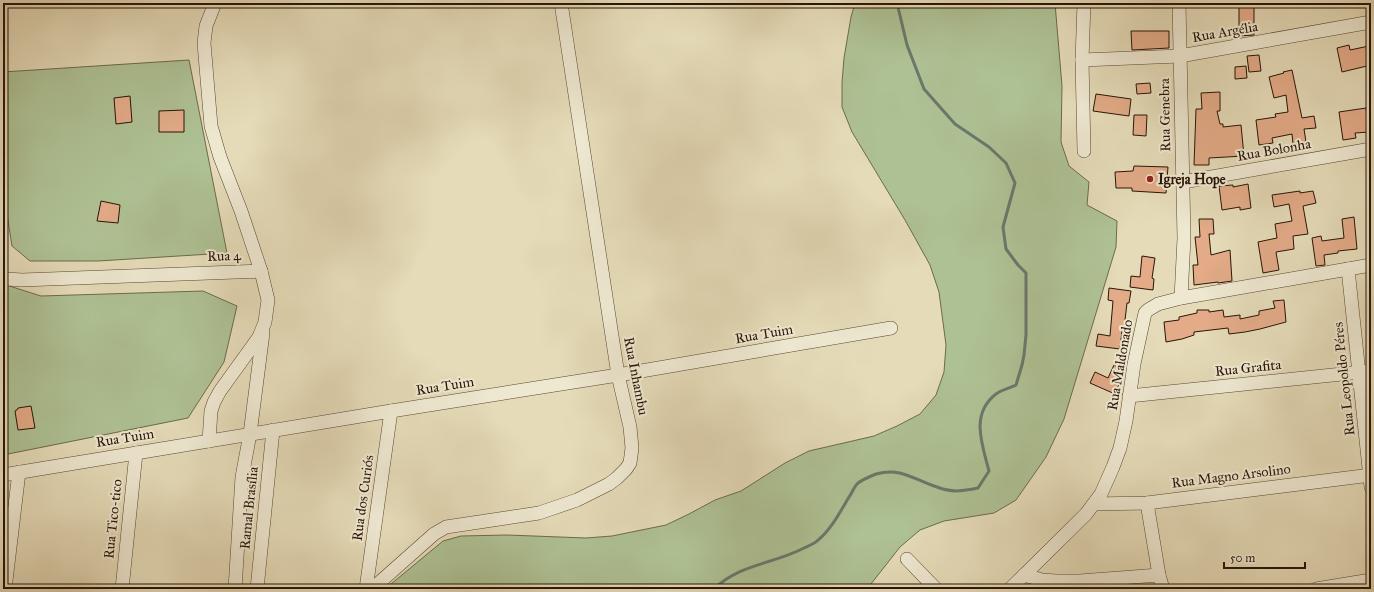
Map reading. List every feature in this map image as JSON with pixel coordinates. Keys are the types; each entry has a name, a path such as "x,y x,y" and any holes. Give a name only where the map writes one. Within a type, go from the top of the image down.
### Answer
{"street":[{"path":"209,441 211,411 214,402 263,329 268,300 261,271 241,211 220,157 211,126 204,44 206,26 215,3"},
{"name":"Rua Inhambu","path":"372,589 434,534 446,528 539,513 577,500 609,484 626,469 630,463 632,448 630,428 618,375 561,3"},
{"path":"1084,3 1082,60 1084,152"},
{"name":"Rua Genebra","path":"1179,3 1184,238 1181,298"},
{"name":"Rua Argélia","path":"1082,60 1180,56 1371,22"},
{"name":"Rua Bolonha","path":"1182,182 1371,149"},
{"name":"Rua Maldonado","path":"1010,589 1081,520 1094,504 1113,468 1120,448 1134,364 1148,310 1158,304 1181,298 1371,265"},
{"name":"Rua Leopoldo Péres","path":"1348,269 1365,371 1370,479"},
{"name":"Rua 4","path":"3,277 7,279 22,280 261,271"},
{"name":"Rua Tuim","path":"3,475 391,410 618,375 891,328"},
{"name":"Ramal Brasília","path":"235,589 242,477 250,434 263,329"},
{"name":"Rua Grafita","path":"1129,396 1365,371"},
{"name":"Rua dos Curiós","path":"366,589 391,410"},
{"name":"Ramal Brasília","path":"257,589 273,430"},
{"name":"Rua Tico-tico","path":"122,589 136,453"},
{"path":"5,589 19,472"},
{"name":"Rua Magno Arsolino","path":"1094,504 1147,503 1370,479"},
{"path":"1147,503 1159,575 1164,589"},
{"path":"907,559 936,589"},
{"path":"1024,575 1042,580 1080,581 1159,575"},
{"path":"1316,589 1371,580"}],"green space":[{"path":"855,3 1055,3 1062,86 1061,142 1069,166 1089,182 1087,205 1117,221 1116,247 1064,419 1046,457 1016,500 994,513 944,521 920,530 900,547 867,589 385,589 443,541 461,536 507,535 586,538 612,536 666,525 715,500 741,491 785,463 809,451 874,436 897,426 920,414 936,395 944,372 946,345 939,292 930,265 852,132 842,107 844,58"},
{"path":"189,60 227,253 98,261 30,261 12,246 3,189 3,72"},
{"path":"3,284 41,296 203,291 237,306 224,362 188,418 3,455"}],"building":[{"path":"1239,3 1254,3 1254,35 1239,36"},
{"path":"1131,31 1169,31 1169,48 1132,50"},
{"path":"1349,45 1350,50 1369,46 1371,65 1342,72 1337,48"},
{"path":"1259,55 1261,71 1249,72 1247,56"},
{"path":"1246,66 1247,78 1235,79 1235,67"},
{"path":"1292,70 1302,118 1314,116 1316,128 1304,129 1306,142 1293,144 1292,134 1272,138 1273,143 1259,145 1256,120 1276,117 1275,114 1288,112 1286,95 1274,98 1269,77"},
{"path":"1150,83 1151,93 1137,94 1136,84"},
{"path":"1220,92 1220,111 1217,111 1220,124 1223,124 1223,127 1241,125 1244,156 1209,158 1209,165 1194,165 1196,109 1202,109 1201,93"},
{"path":"1096,94 1131,99 1129,116 1093,111"},
{"path":"130,96 132,122 116,124 114,98"},
{"path":"1366,108 1369,132 1355,133 1356,138 1343,140 1339,112"},
{"path":"184,110 184,132 159,132 159,111"},
{"path":"1134,115 1147,115 1146,136 1133,135"},
{"name":"Igreja Hope","path":"1134,166 1168,167 1166,193 1132,191 1132,188 1116,188 1115,172 1133,171"},
{"path":"1248,184 1251,208 1240,210 1240,207 1222,210 1219,186 1233,185 1233,187"},
{"path":"1300,191 1300,193 1313,191 1316,203 1303,206 1308,234 1293,236 1294,249 1276,252 1279,270 1263,273 1258,242 1277,238 1275,224 1292,221 1289,204 1274,207 1272,195"},
{"path":"101,201 120,205 118,223 97,221"},
{"path":"1354,217 1357,249 1338,251 1338,253 1324,255 1325,265 1316,266 1312,238 1321,236 1322,241 1344,238 1342,219"},
{"path":"1199,219 1213,219 1214,234 1209,234 1211,255 1230,250 1232,281 1194,285 1193,265 1198,265 1195,237 1200,237"},
{"path":"1142,256 1155,258 1152,278 1154,279 1153,290 1130,287 1131,276 1140,277"},
{"path":"1109,288 1131,291 1129,303 1127,303 1125,320 1132,321 1131,332 1122,331 1120,349 1096,346 1098,334 1110,336 1113,301 1108,300"},
{"path":"1284,300 1286,322 1260,329 1229,334 1228,328 1194,332 1194,335 1166,342 1164,322 1179,320 1179,317 1197,313 1197,310 1209,310 1209,312 1223,310 1224,317 1240,315 1240,319 1259,315 1259,311 1275,308 1273,301"},
{"path":"1114,365 1125,370 1115,394 1090,383 1095,372 1108,378"},
{"path":"31,406 35,428 18,430 15,411 18,408"}],"waterway":[{"path":"714,589 734,574 781,558 816,542 822,537 839,515 857,484 876,474 885,472 901,473 942,489 953,491 978,488 989,471 981,440 980,430 983,411 988,402 996,394 1016,385 1022,365 1026,335 1026,273 1006,249 1003,227 1015,183 1006,163 989,147 955,124 924,89 907,45 897,3"}],"place":[{"name":"Igreja Hope","path":"1150,179"}]}
